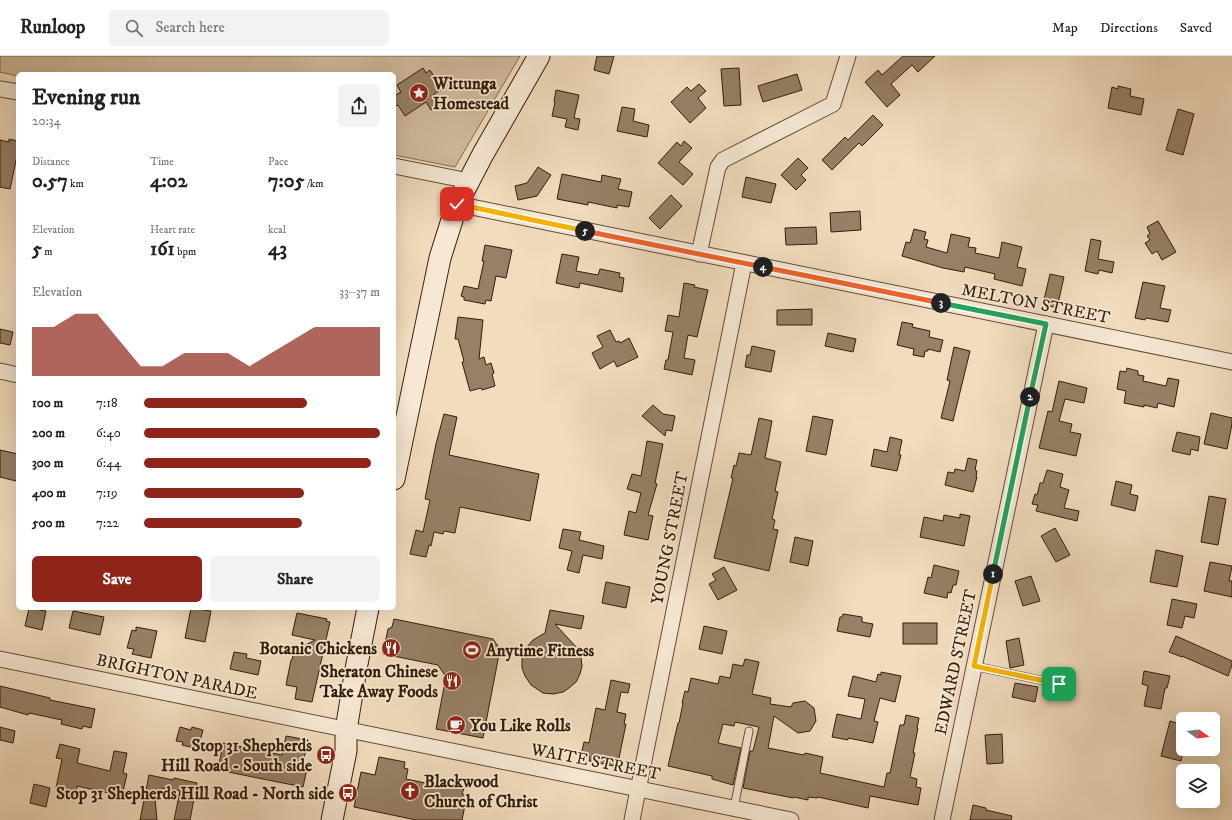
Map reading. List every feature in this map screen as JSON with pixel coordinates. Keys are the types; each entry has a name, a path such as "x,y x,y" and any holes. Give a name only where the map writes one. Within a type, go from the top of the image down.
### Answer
{"main road":[{"path":"397,450 440,258 457,204 483,154 539,56"},
{"path":"332,820 346,751 346,730 368,610"},
{"path":"321,820 336,751 346,730"}],"street":[{"path":"699,254 718,167 723,160 833,104 848,56"},
{"path":"0,89 16,92"},
{"path":"396,166 469,181"},
{"name":"MELTON STREET","path":"457,204 1232,362"},
{"name":"YOUNG STREET","path":"632,820 744,263"},
{"name":"EDWARD STREET","path":"942,820 1046,324"},
{"path":"0,372 16,375"},
{"name":"BRIGHTON PARADE","path":"0,659 346,730"},
{"name":"WAITE STREET","path":"346,730 792,820"}],"lane":[{"path":"974,666 1059,684 1069,682"},
{"path":"734,808 749,731"}],"shaded area":[{"path":"0,56 520,56 455,167 396,155 396,72 16,72 16,76 0,72"}],"building":[{"path":"597,56 614,56 609,74 594,70"},
{"path":"903,56 935,56 918,72 912,65 891,84 900,95 887,107 865,82 878,70 882,75"},
{"path":"423,68 426,73 430,70 442,89 434,94 440,104 431,110 426,102 405,116 398,105 396,106 396,95 401,92 397,85"},
{"path":"739,68 741,105 724,106 721,69"},
{"path":"797,74 802,90 763,102 758,86"},
{"path":"699,84 706,91 698,98 706,108 690,123 671,102 687,87 691,91"},
{"path":"1118,86 1131,89 1130,96 1144,99 1141,115 1108,108 1112,87 1118,89"},
{"path":"556,90 579,95 574,118 580,119 578,130 565,127 567,119 552,116"},
{"path":"622,107 635,109 633,121 649,125 647,137 617,131"},
{"path":"1178,109 1194,114 1183,155 1166,150"},
{"path":"873,115 883,125 862,146 859,143 832,170 822,160 845,137 848,140"},
{"path":"9,139 16,141 16,160 10,189 0,187 0,140 9,142"},
{"path":"684,141 692,148 679,162 693,174 683,185 658,163 677,142 681,146"},
{"path":"798,158 808,168 801,175 806,180 796,190 781,175"},
{"path":"538,167 551,175 537,196 518,200 515,186 527,183"},
{"path":"562,174 601,182 602,175 621,179 618,189 632,192 629,207 617,205 617,208 588,202 588,205 557,199"},
{"path":"746,177 776,184 771,203 742,197"},
{"path":"671,195 682,206 660,229 649,218"},
{"path":"860,211 861,230 831,232 830,213"},
{"path":"1158,221 1176,252 1162,260 1157,251 1152,254 1145,243 1150,240 1147,236 1150,234 1147,227"},
{"path":"816,227 817,244 786,245 785,228"},
{"path":"914,229 926,232 924,239 928,240 926,247 947,253 951,234 970,238 968,247 976,248 975,253 999,258 1002,242 1022,247 1017,267 1026,269 1022,286 994,279 995,274 965,267 964,272 943,268 902,256 906,242 910,243"},
{"path":"1091,239 1101,241 1098,259 1114,262 1112,273 1099,270 1098,274 1085,271"},
{"path":"485,245 512,250 506,278 496,276 491,301 486,300 485,304 464,300 464,297 461,296 464,286 478,289 484,261 482,261"},
{"path":"562,254 579,257 576,271 598,275 600,269 620,273 619,277 624,278 622,292 580,283 579,288 556,283"},
{"path":"1050,274 1064,277 1057,308 1043,304"},
{"path":"1143,282 1165,286 1160,308 1171,310 1168,322 1146,318 1145,320 1135,318"},
{"path":"684,283 708,290 697,337 688,335 684,358 695,360 692,375 664,369 666,360 668,360 673,332 665,331 668,315 679,317"},
{"path":"812,309 812,325 777,325 777,310"},
{"path":"458,317 483,320 479,359 484,357 486,365 491,363 494,373 492,374 495,386 482,390 481,388 470,391 462,362 464,361 458,339 455,339"},
{"path":"902,322 913,324 912,327 930,331 929,337 943,340 940,352 928,349 928,351 925,351 924,357 913,355 914,349 897,345"},
{"path":"0,329 13,332 10,345 0,343"},
{"path":"610,330 616,342 619,341 620,343 629,338 638,357 617,367 614,361 600,369 592,353 603,347 597,336"},
{"path":"828,333 856,339 853,352 825,346"},
{"path":"752,346 775,351 771,372 745,367 747,355 750,355"},
{"path":"954,347 970,351 953,421 941,418 950,381 947,380"},
{"path":"1127,368 1138,371 1138,375 1144,376 1143,381 1166,386 1168,378 1179,380 1174,407 1158,403 1157,408 1124,403 1126,391 1117,389 1120,371 1126,372"},
{"path":"1059,381 1087,388 1084,403 1065,399 1059,421 1072,424 1070,432 1081,434 1076,456 1039,448 1048,411 1052,412"},
{"path":"653,405 663,414 675,416 672,431 666,430 665,436 642,416"},
{"path":"1211,413 1232,418 1227,449 1204,444"},
{"path":"444,414 457,417 449,455 539,474 530,521 460,507 455,533 444,531 443,534 434,532 431,546 429,545 426,557 410,554 416,530 423,532 430,500 425,499 436,444"},
{"path":"813,416 833,420 826,455 806,451"},
{"path":"759,418 772,421 765,458 781,462 775,491 778,492 772,519 775,520 773,529 778,530 769,571 714,558 733,478 731,478 734,465 736,466 739,453 751,455"},
{"path":"1177,432 1200,437 1198,451 1191,449 1190,455 1172,451"},
{"path":"890,437 902,440 899,455 901,455 897,471 871,466 874,449 887,452"},
{"path":"647,441 663,444 655,483 657,484 648,515 653,516 648,540 624,535 629,511 636,513 641,493 627,489 632,474 641,476"},
{"path":"0,450 16,454 16,481 0,477"},
{"path":"968,458 977,460 975,470 977,471 977,477 973,492 945,485 948,472 954,473 955,469 965,471"},
{"path":"1047,470 1063,474 1060,487 1069,490 1064,508 1079,511 1077,521 1036,511 1038,505 1032,504 1035,494 1037,495 1040,483 1043,483"},
{"path":"1116,481 1132,485 1130,494 1138,496 1135,511 1111,505"},
{"path":"1209,496 1226,499 1218,545 1201,542"},
{"path":"960,514 970,516 964,546 920,537 924,517 943,521 944,515 960,518"},
{"path":"1055,528 1070,555 1056,562 1041,536"},
{"path":"563,529 581,532 579,540 604,546 602,559 583,555 579,573 567,570 572,551 559,548"},
{"path":"795,537 813,541 808,566 790,562"},
{"path":"1156,550 1183,556 1177,587 1150,582"},
{"path":"1210,562 1232,566 1229,581 1232,581 1232,597 1204,591"},
{"path":"934,565 959,571 956,585 953,585 951,593 948,592 947,598 924,593 928,577 931,578"},
{"path":"724,567 737,590 718,600 709,584 716,580 712,574"},
{"path":"1031,576 1040,601 1023,606 1015,581"},
{"path":"606,582 630,587 626,608 602,603"},
{"path":"1172,599 1197,604 1194,618 1185,616 1182,628 1167,625"},
{"path":"29,610 46,611 42,630 25,626"},
{"path":"191,610 211,611 205,642 185,638"},
{"path":"550,610 584,616 581,629 555,624 577,648 581,657 582,666 576,682 563,692 553,694 543,693 531,685 522,668 522,659 526,648 533,640 545,633"},
{"path":"73,611 104,617 100,635 69,628"},
{"path":"297,613 327,619 326,621 330,622 312,702 295,699 297,687 286,685 294,651 315,640 292,635"},
{"path":"843,614 862,617 862,622 873,624 870,637 837,631 840,617 842,617"},
{"path":"394,619 493,639 500,649 483,738 436,729 446,677 438,665 383,654 388,629 392,627"},
{"path":"903,623 937,623 937,644 903,644"},
{"path":"704,626 727,631 722,654 699,649"},
{"path":"136,627 157,631 151,658 132,654 134,649 127,648 132,630 136,631"},
{"path":"1176,636 1232,661 1228,676 1169,652"},
{"path":"1019,638 1024,665 1010,668 1006,641"},
{"path":"234,652 247,654 246,658 261,661 258,675 230,669"},
{"path":"745,659 759,662 752,694 771,698 770,704 791,707 793,703 805,701 814,708 816,721 810,731 798,733 774,716 768,748 823,757 820,773 884,787 887,773 890,773 900,725 904,725 906,715 919,718 913,753 915,753 910,777 917,779 916,787 921,788 918,805 870,796 868,808 818,797 808,797 808,800 743,788 750,751 753,751 759,727 735,722 734,726 723,724 718,743 741,748 733,785 712,779 712,776 668,766 679,723 685,691 688,692 691,678 718,684 720,676 730,678 733,664 743,666"},
{"path":"1144,671 1170,676 1167,688 1165,688 1161,709 1144,706 1148,686 1142,684"},
{"path":"881,672 901,676 895,702 880,698 874,721 878,722 873,743 848,738 848,740 832,737 837,714 861,719 865,699 848,696 853,676 876,682 878,674 881,675"},
{"path":"611,680 630,684 628,693 621,692 617,712 626,714 624,724 626,724 618,763 615,762 614,766 589,761 590,757 581,755 584,742 589,743 596,708 605,710"},
{"path":"1015,683 1038,687 1035,702 1012,697"},
{"path":"0,686 50,698 50,700 95,709 91,728 83,726 82,729 61,724 62,720 29,713 28,715 0,707"},
{"path":"1170,721 1176,723 1176,756 1182,756 1181,761 1161,756"},
{"path":"0,727 15,731 13,743 0,740"},
{"path":"180,727 191,730 192,727 203,730 198,749 182,745 183,742 176,741"},
{"path":"1002,734 1003,763 987,764 985,735"},
{"path":"286,736 308,740 303,763 308,764 303,787 218,770 223,743 282,755"},
{"path":"60,744 80,749 77,763 110,771 114,751 127,753 123,773 127,774 122,796 77,786 76,792 56,788 62,759 56,758"},
{"name":"Blackwood Church of Christ","path":"379,757 405,762 404,768 408,769 406,779 431,784 432,781 464,788 462,794 467,795 462,820 416,820 354,807 361,772 375,775"},
{"path":"149,775 197,783 190,820 174,820 180,791 162,788 160,799 155,798 157,820 140,820"},
{"path":"34,784 50,788 46,807 30,803"},
{"path":"973,805 986,808 986,810 1012,816 1011,820 970,820"}],"place":[{"name":"Wittunga Homestead","path":"419,93"},
{"name":"Botanic Chickens","path":"391,648"},
{"name":"Anytime Fitness","path":"472,650"},
{"name":"Sheraton Chinese Take Away Foods","path":"452,681"},
{"name":"You Like Rolls","path":"456,725"},
{"name":"Stop 31 Shepherds Hill Road - South side","path":"326,755"},
{"name":"Blackwood Church of Christ","path":"410,791"},
{"name":"Stop 31 Shepherds Hill Road - North side","path":"348,793"}],"route":[{"path":"457,204 1046,324 974,666 1059,684"}]}
